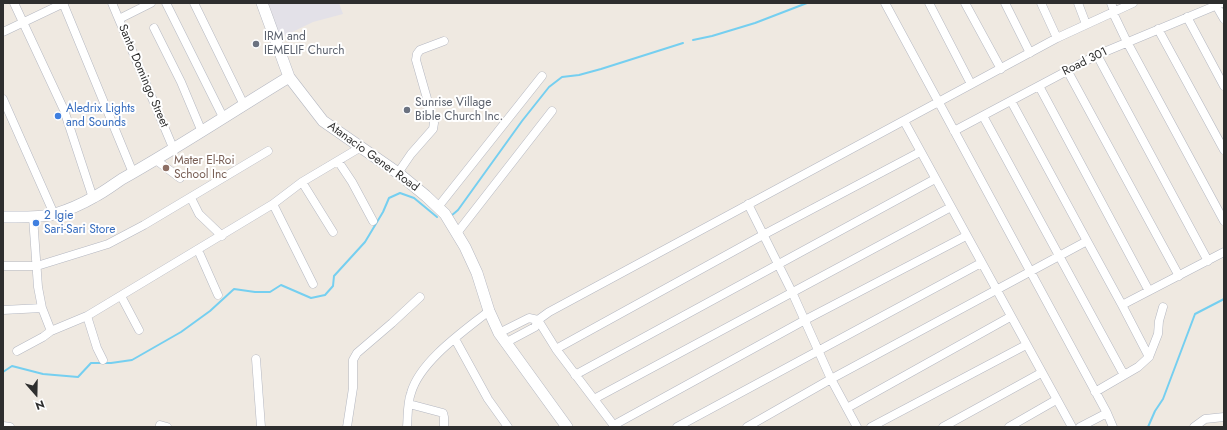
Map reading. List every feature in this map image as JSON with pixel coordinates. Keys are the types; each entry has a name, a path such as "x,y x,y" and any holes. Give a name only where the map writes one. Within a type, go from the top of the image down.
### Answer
{"main road":[{"name":"Atanacio Gener Road","path":"262,3 289,77 323,121 398,173 426,196 448,220 465,247 477,273 489,311 499,333 567,427"},
{"path":"3,217 33,217 54,214 94,198 133,173 174,150 223,117 289,77"}],"street":[{"path":"14,3 64,110 94,198"},
{"path":"3,32 63,3 133,173"},
{"name":"Santo Domingo Street","path":"112,3 130,42 174,150"},
{"path":"119,19 151,3"},
{"path":"166,3 223,117"},
{"path":"194,3 244,105"},
{"path":"885,3 1107,413 1113,427"},
{"path":"929,3 971,84"},
{"path":"965,3 1001,69"},
{"path":"1005,3 1030,53"},
{"path":"1041,3 1057,38"},
{"path":"1078,3 1086,24"},
{"path":"506,343 535,327 538,320 550,312 748,204 1057,38 1086,24 1113,7 1133,3"},
{"path":"1219,4 1224,19"},
{"name":"Road 301","path":"954,131 1097,55 1219,4"},
{"path":"1113,7 1114,15 1127,42 1224,221"},
{"path":"1187,17 1224,86"},
{"path":"154,28 181,82 202,132"},
{"path":"1158,29 1224,150"},
{"path":"398,173 411,154 433,128 434,123 419,73 416,60 417,54 420,50 428,46 444,41"},
{"path":"1097,55 1208,261"},
{"path":"1067,70 1179,276"},
{"path":"448,220 542,76"},
{"path":"1039,86 1149,291"},
{"path":"3,99 54,214"},
{"path":"1011,101 1149,357"},
{"path":"448,220 552,111"},
{"path":"983,116 1124,375"},
{"path":"904,121 1010,317 1072,427"},
{"path":"17,351 51,331 87,316 121,296 222,236 273,204 302,182 361,147"},
{"path":"3,266 37,266 108,244 144,226 268,151"},
{"path":"556,348 763,235 920,152"},
{"path":"156,160 180,178"},
{"path":"338,161 352,182 373,221"},
{"path":"575,375 935,179"},
{"path":"302,182 333,232"},
{"path":"190,198 199,214 222,236"},
{"path":"273,204 313,284"},
{"path":"748,204 792,292 831,379 857,427"},
{"path":"594,399 951,207"},
{"path":"33,217 38,287 42,308 51,331"},
{"path":"499,333 529,318 538,320 575,375 614,426 805,320 966,236"},
{"path":"747,427 831,379 1087,241"},
{"path":"198,250 218,295"},
{"path":"1122,305 1224,252"},
{"path":"677,427 981,263"},
{"path":"121,296 139,330"},
{"path":"347,427 353,388 353,360 357,353 420,297"},
{"path":"1095,392 1138,367 1149,357 1158,334 1159,321 1163,307"},
{"path":"3,310 42,308"},
{"path":"407,427 410,394 415,381 429,363 489,311"},
{"path":"87,316 97,348 103,360"},
{"path":"847,408 1010,317"},
{"path":"455,339 488,399 508,427"},
{"path":"872,427 1026,345"},
{"path":"256,359 261,427"},
{"path":"943,427 1041,373"},
{"path":"1009,427 1056,400"},
{"path":"409,404 442,413 444,417 444,427"},
{"path":"1080,427 1107,413"},
{"path":"1194,427 1205,420 1224,417"},
{"path":"3,426 10,427"}],"shaded area":[{"path":"339,3 343,14 313,22 280,38 269,4"}],"waterway":[{"path":"693,40 755,23 807,3"},
{"path":"451,216 458,210 522,121 549,87 562,77 579,75 601,69 683,43"},
{"path":"3,372 12,366 43,374 78,377 91,363 111,363 132,360 181,332 210,311 234,289 255,292 270,292 281,285 311,298 325,295 333,286 334,276 365,242 383,212 389,198 400,193 414,198 437,217"},
{"path":"1148,427 1155,411 1163,399 1195,314 1224,299"}],"place":[{"name":"IRM and IEMELIF Church","path":"256,44"},
{"name":"Sunrise Village Bible Church Inc.","path":"407,110"},
{"name":"Aledrix Lights and Sounds","path":"58,116"},
{"name":"Mater El-Roi School Inc","path":"166,168"},
{"name":"2 Igie Sari-Sari Store","path":"36,223"}]}
